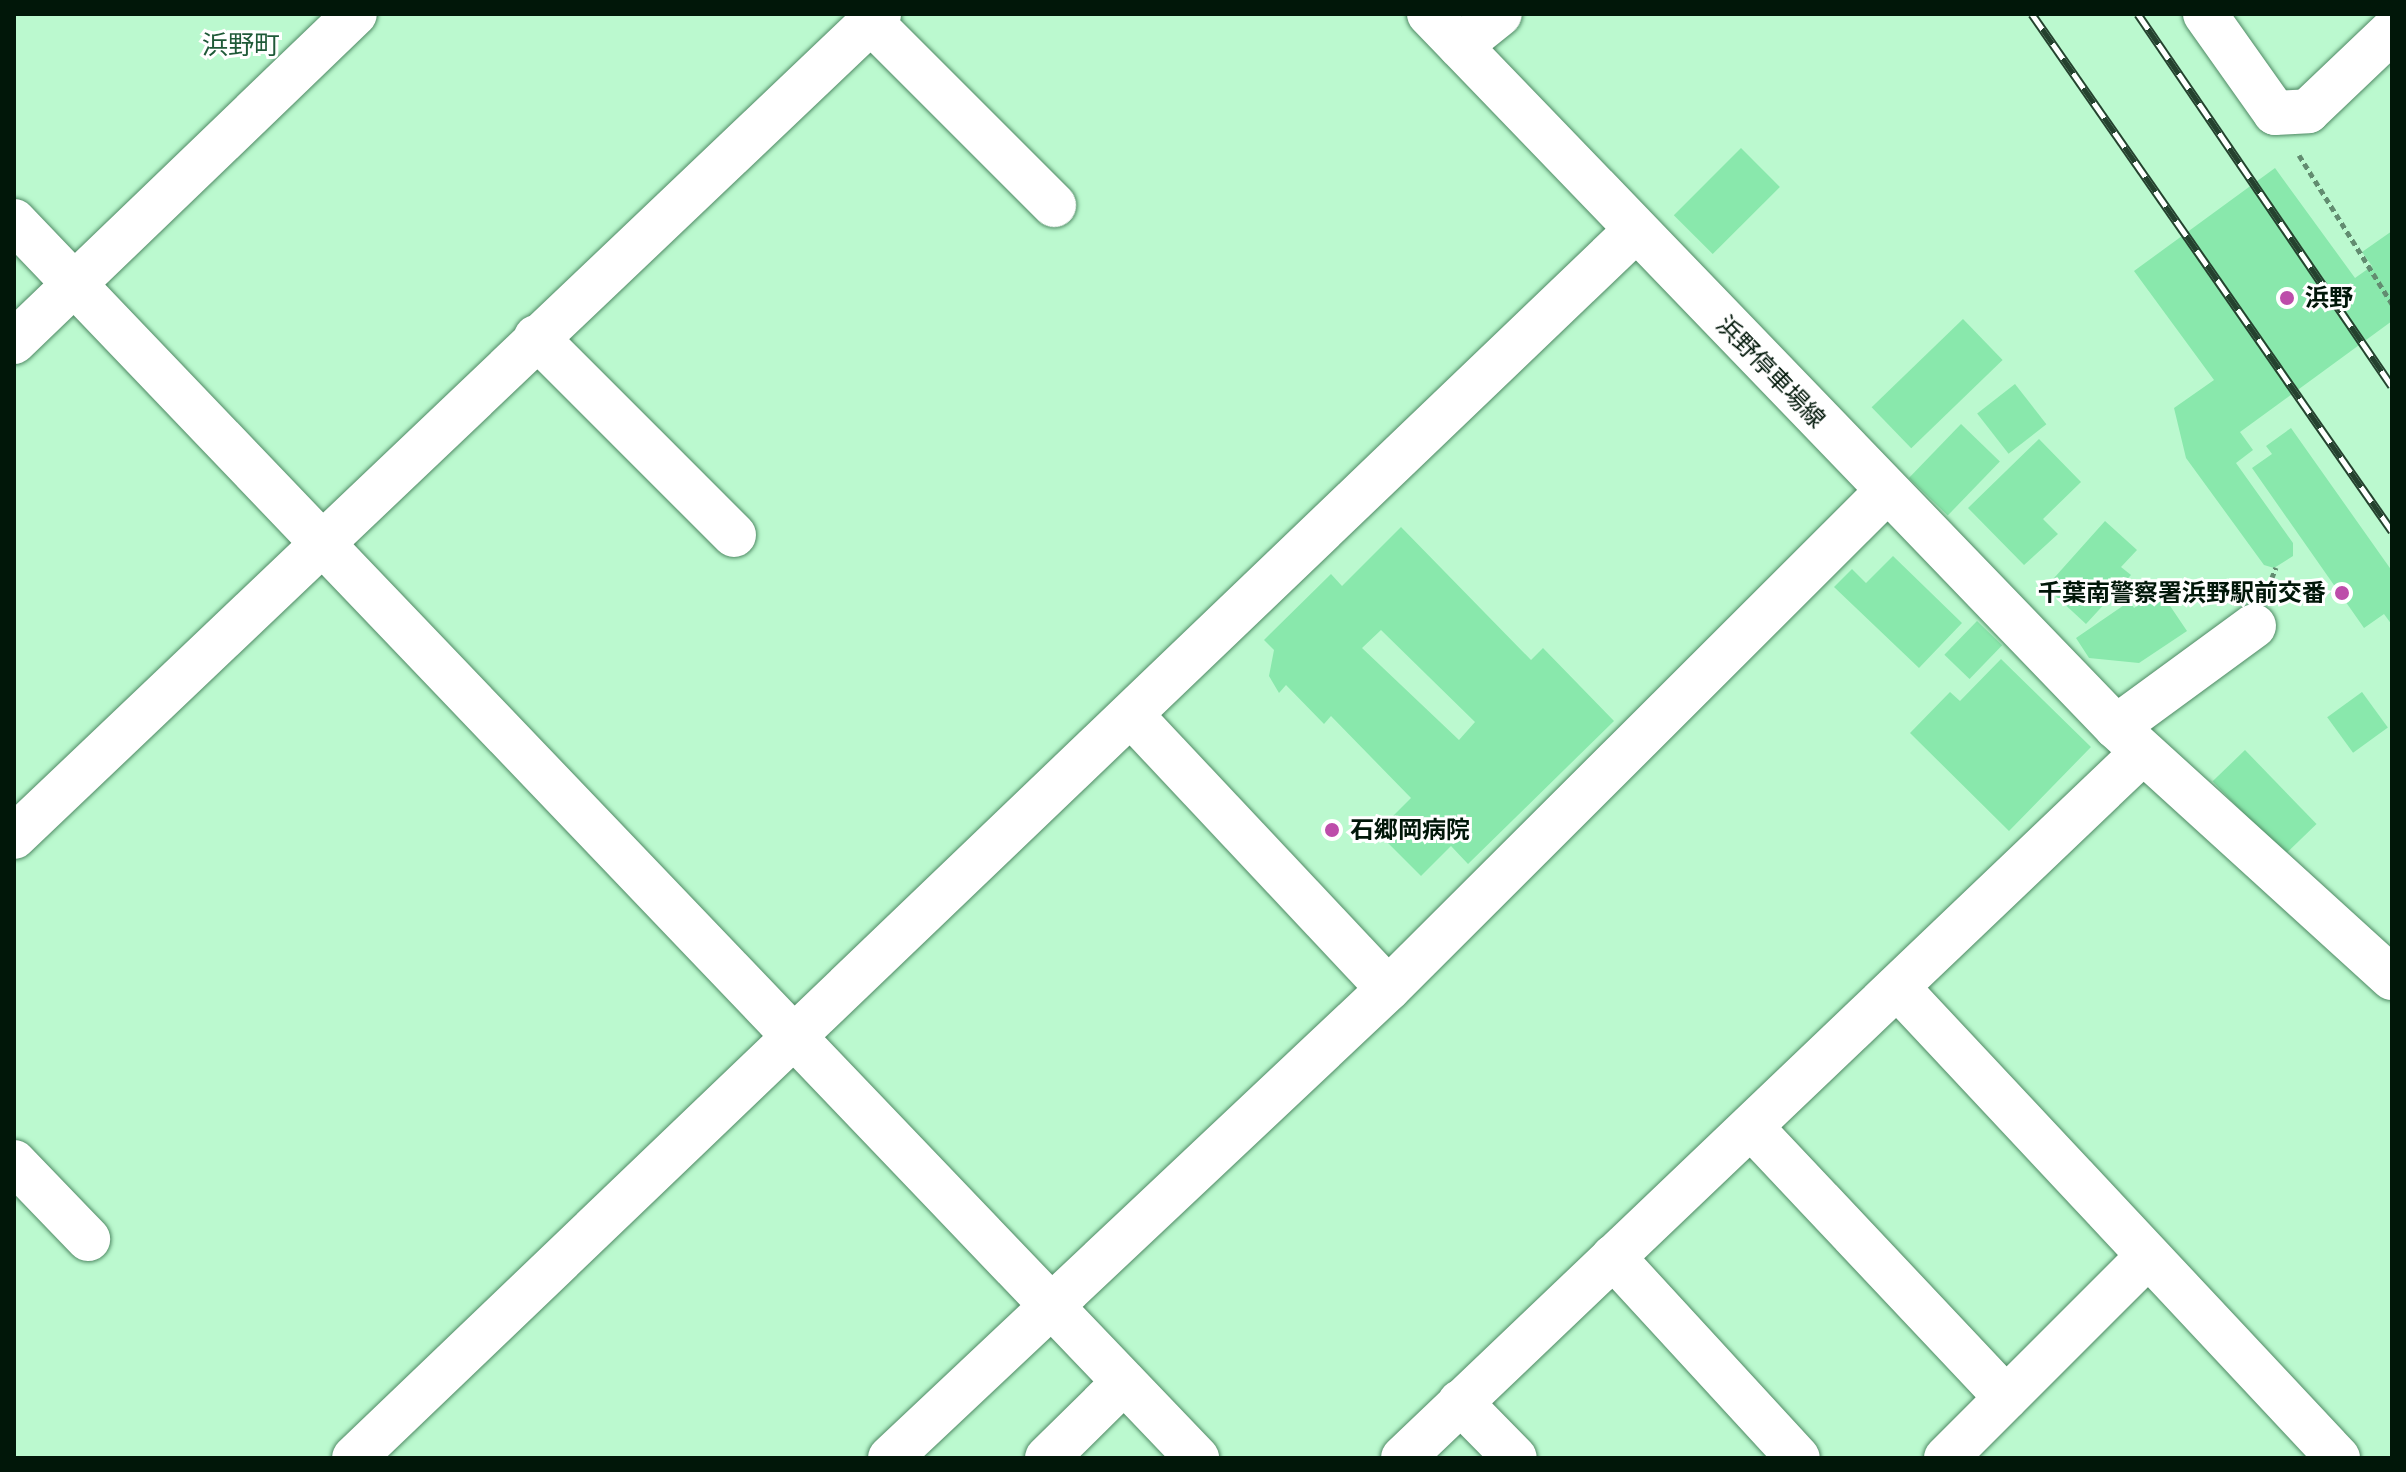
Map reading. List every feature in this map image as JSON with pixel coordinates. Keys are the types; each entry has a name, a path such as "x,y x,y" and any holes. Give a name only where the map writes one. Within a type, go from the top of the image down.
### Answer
{"street":[{"path":"14,342 355,14"},
{"name":"浜野停車場線","path":"1429,14 1886,492 2129,740 2392,978"},
{"path":"1460,46 1500,14"},
{"path":"2205,14 2275,113 2308,111 2392,31"},
{"path":"14,837 320,540 875,18 1054,205"},
{"path":"14,221 795,1035 1124,1382 1187,1455"},
{"path":"354,1458 1635,231"},
{"path":"536,337 734,535"},
{"path":"890,1458 1388,989 1886,492"},
{"path":"1403,1458 1898,988 2129,740 2254,626"},
{"path":"1132,716 1388,989"},
{"path":"1898,988 2146,1258 2338,1458"},
{"path":"1751,1127 2006,1398"},
{"path":"14,1162 88,1239"},
{"path":"1613,1257 1798,1458"},
{"path":"1946,1458 2146,1258"},
{"path":"1047,1458 1124,1382"},
{"path":"1460,1402 1515,1458"}],"path":[{"path":"2306,148 2296,157 2392,304"}],"building":[{"path":"1741,148 1780,187 1713,254 1674,215"},
{"path":"2275,168 2355,278 2372,266 2362,252 2392,231 2392,321 2240,432 2253,450 2236,463 2293,543 2293,556 2274,568 2264,565 2186,458 2174,408 2214,380 2134,271"},
{"path":"1963,319 2003,360 1911,448 1872,407"},
{"path":"2015,384 2046,424 2009,454 1977,414"},
{"path":"1961,424 2000,462 1948,515 1909,478"},
{"path":"2291,428 2392,571 2392,625 2384,614 2364,628 2252,468 2272,454 2266,446"},
{"path":"2039,439 2081,482 2043,519 2058,534 2024,565 1968,508"},
{"path":"2105,521 2137,550 2121,567 2131,575 2086,624 2046,587"},
{"path":"1401,527 1531,660 1543,648 1614,721 1468,864 1451,846 1421,876 1377,832 1411,798 1331,716 1324,724 1286,685 1279,693 1269,676 1274,650 1264,640 1331,574 1342,586","holes":["1381,630 1475,722 1459,740 1362,648"]},
{"path":"1893,556 1962,623 1919,668 1834,587 1852,569 1866,583"},
{"path":"2160,591 2187,631 2139,663 2089,658 2076,638 2130,601 2134,608"},
{"path":"1977,621 2002,645 1970,679 1944,655"},
{"path":"2001,659 2091,747 2009,831 1910,733 1950,692 1960,701"},
{"path":"2362,692 2388,728 2353,753 2327,717"},
{"path":"2245,750 2317,824 2284,855 2213,781"}],"railway":[{"path":"2032,14 2392,531"},
{"path":"2138,14 2392,386"}],"place":[{"name":"浜野","path":"2287,298"},
{"name":"千葉南警察署浜野駅前交番","path":"2342,593"},
{"name":"石郷岡病院","path":"1332,830"}],"district":[{"name":"浜野町","path":"241,46"}]}
